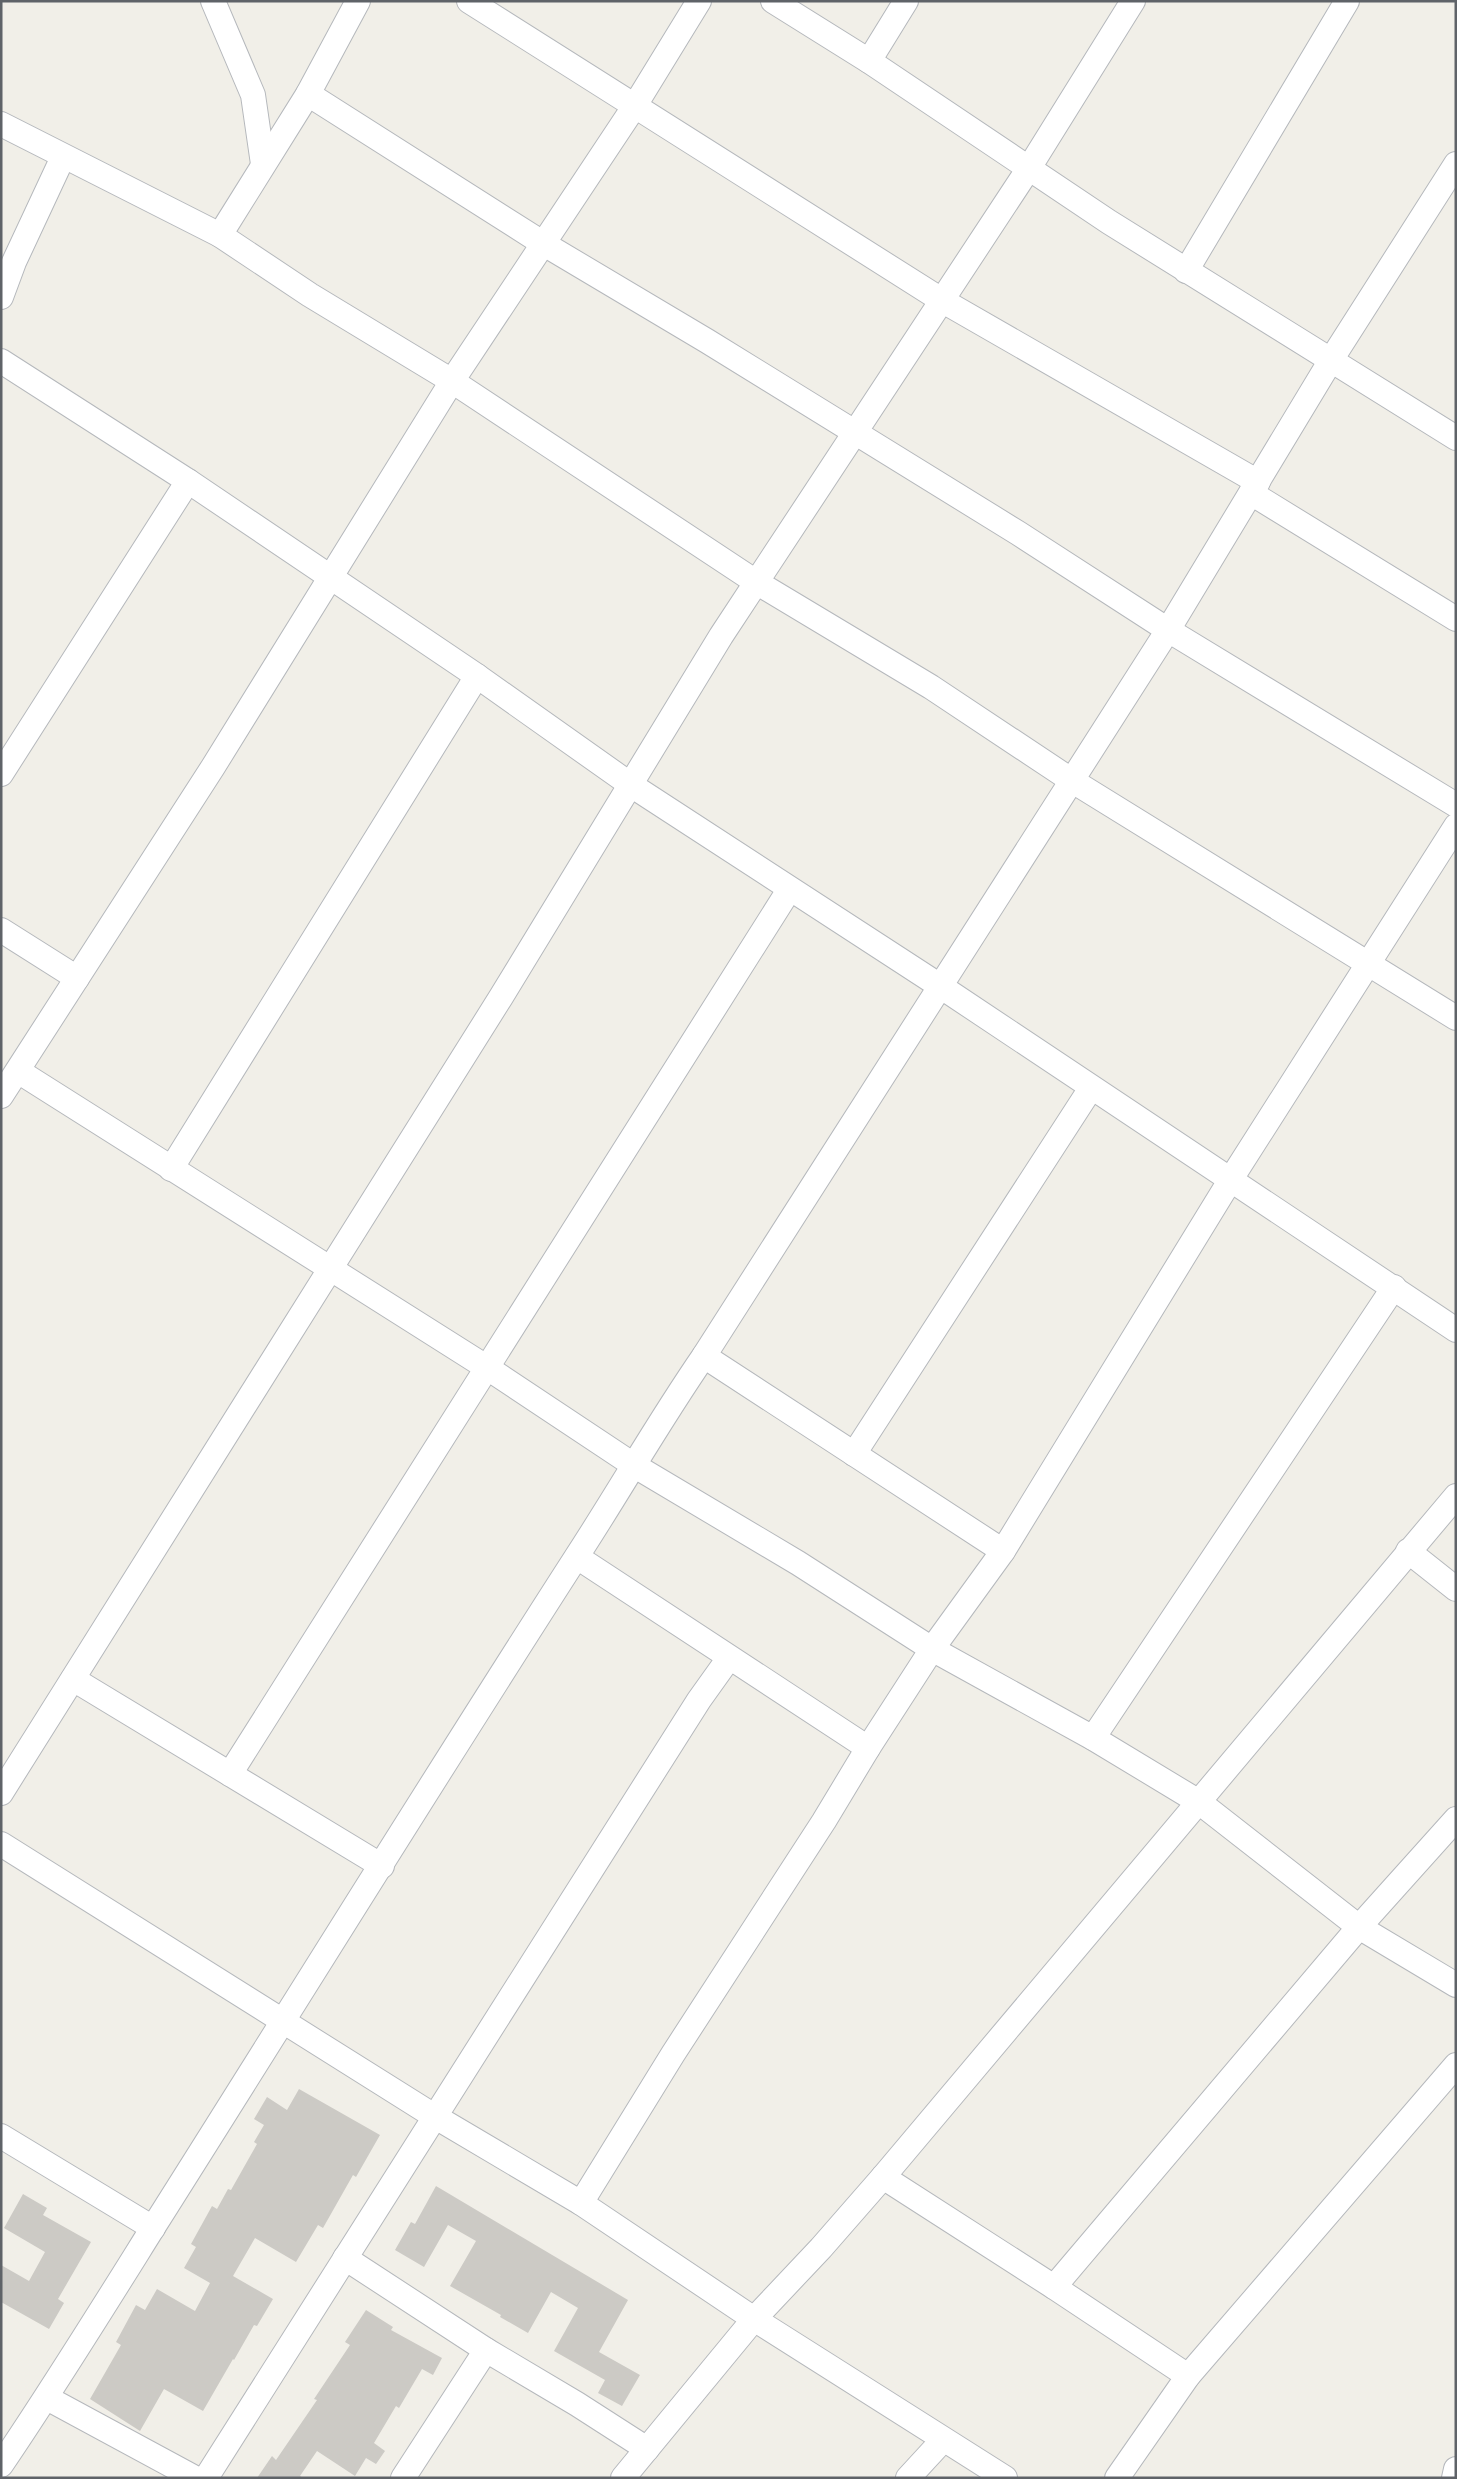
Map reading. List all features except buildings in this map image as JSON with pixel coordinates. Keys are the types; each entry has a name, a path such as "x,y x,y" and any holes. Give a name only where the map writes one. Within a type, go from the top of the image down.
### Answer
{"street":[{"path":"213,1 253,96 263,164"},
{"path":"220,235 308,94 358,1"},
{"path":"469,1 943,301 1255,488 1456,619"},
{"path":"1,1096 214,767 452,382 634,107 699,1"},
{"path":"772,1 869,61 1186,271 1456,438"},
{"path":"869,61 906,1"},
{"path":"1,1793 632,784 720,636 1030,168 1133,1"},
{"path":"1186,271 1347,1"},
{"path":"308,94 544,244 855,432 1168,630 1456,805"},
{"path":"1,124 220,235 310,294 452,382 756,582 931,687 1071,780 1456,1018"},
{"path":"1,297 14,262 63,157"},
{"path":"1,2465 47,2398 382,1866 511,1657 635,1466 669,1407 704,1356 1168,630 1255,488 1330,360 1456,164"},
{"path":"1,362 188,481 789,890 940,986 1090,1088 1231,1179 1456,1330"},
{"path":"1,774 188,481"},
{"path":"171,1169 477,676"},
{"path":"581,2203 673,2054 824,1821 868,1748 932,1649 1003,1551 1231,1179 1456,826"},
{"path":"230,1774 789,890"},
{"path":"1,930 78,978"},
{"path":"18,1071 486,1367 635,1466 798,1563 932,1649 1093,1738 1199,1802 1359,1927 1456,1985"},
{"path":"854,1454 1090,1088"},
{"path":"1093,1738 1394,1287"},
{"path":"704,1356 1003,1551"},
{"path":"623,2478 754,2319 821,2248 883,2177 1456,1496"},
{"path":"1408,1551 1456,1589"},
{"path":"577,1557 868,1748"},
{"path":"206,2478 686,1720 729,1658"},
{"path":"73,1679 382,1866"},
{"path":"1054,2287 1359,1927 1456,1819"},
{"path":"1,1844 434,2116 581,2203 754,2319 1005,2478"},
{"path":"1117,2478 1188,2376 1456,2065"},
{"path":"2,2139 153,2228"},
{"path":"883,2177 1188,2376"},
{"path":"345,2258 486,2350 577,2404 647,2449"},
{"path":"403,2478 486,2350"},
{"path":"47,2398 195,2478"},
{"path":"908,2478 943,2440"},
{"path":"1454,2478 1456,2469"}]}
